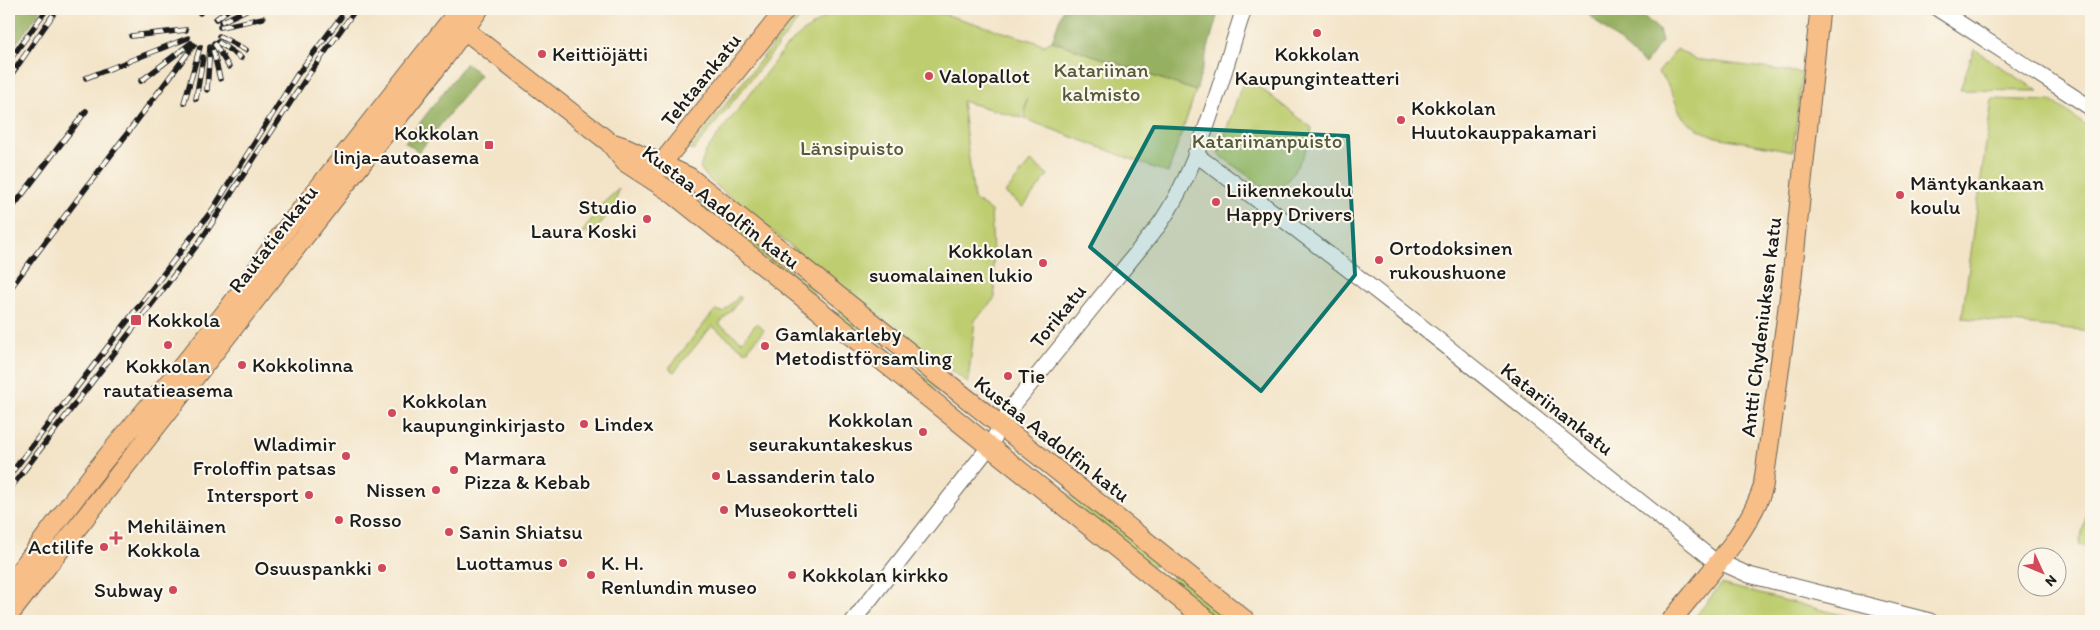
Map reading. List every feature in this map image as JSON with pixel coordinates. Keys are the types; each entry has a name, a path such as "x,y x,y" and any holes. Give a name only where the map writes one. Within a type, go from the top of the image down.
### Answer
{"main road":[{"name":"Rautatienkatu","path":"9,585 107,457 196,352 248,285 280,238 458,19 479,9"},
{"name":"Tehtaankatu","path":"656,171 786,9"},
{"name":"Antti Chydeniuksen katu","path":"1671,621 1753,514 1763,487 1791,286 1820,9"},
{"name":"Rautatienkatu","path":"9,615 444,58 458,19"},
{"name":"Kustaa Aadolfin katu","path":"458,19 609,142 620,157 656,171 689,178 1246,621"},
{"name":"Kustaa Aadolfin katu","path":"656,171 686,205 1208,621"}],"street":[{"name":"Torikatu","path":"853,621 989,447 1011,408 1159,224 1176,200 1195,154 1244,9"},
{"path":"1938,9 2091,108"},
{"name":"Katariinankatu","path":"1195,154 1264,205 1718,561 1749,575 1930,621"}],"highlighted area":[{"path":"1154,127 1348,136 1355,275 1261,391 1090,247"}],"green space":[{"path":"21,9 42,9 9,53 9,23"},
{"path":"801,9 803,14 788,33 693,151 690,149"},
{"name":"Länsipuisto","path":"833,9 935,9 937,12 1043,44 1043,46 1052,41 1196,91 1168,173 1025,119 1027,98 1022,118 962,101 974,199 991,211 995,298 975,320 968,383 852,296 709,180 700,168 706,151 785,48"},
{"path":"1063,9 1219,9 1196,91 1052,41"},
{"path":"1582,9 1636,9 1659,30 1662,41 1645,64"},
{"path":"1677,49 1694,59 1802,73 1793,151 1716,137 1701,131 1683,118 1667,83 1658,73"},
{"path":"1974,49 2038,91 1960,90"},
{"path":"466,63 480,75 419,152 405,142"},
{"name":"Katariinanpuisto","path":"1245,76 1312,128 1303,156 1276,196 1218,154"},
{"path":"1992,99 2052,101 2091,129 2091,331 1962,318"},
{"path":"1031,161 1048,175 1023,207 1005,193"},
{"path":"681,187 732,223 810,287 814,293 812,296 678,190"},
{"path":"619,189 615,204 596,230 581,234 603,203"},
{"path":"739,296 741,299 719,324 742,341 757,323 764,330 746,352 712,326 674,372 669,368 715,310 723,312"},
{"path":"841,310 954,400 952,402 837,315"},
{"path":"1023,461 1061,491 1090,506 1158,560 1151,568 1021,462"},
{"path":"2091,496 2091,548 2079,545"},
{"path":"1176,573 1237,621 1219,621 1169,582"},
{"path":"1721,584 1865,621 1692,621"}],"railway":[{"path":"9,61 47,9"},
{"path":"9,78 57,9"},
{"path":"216,19 229,9"},
{"path":"221,22 248,9"},
{"path":"9,490 201,240 305,80 356,9"},
{"path":"9,476 213,209 297,75 341,17"},
{"path":"220,27 263,18"},
{"path":"131,36 186,30"},
{"path":"219,36 246,50"},
{"path":"86,78 188,38"},
{"path":"218,42 241,58"},
{"path":"141,81 191,43"},
{"path":"214,43 229,67"},
{"path":"9,290 194,45"},
{"path":"207,90 210,46"},
{"path":"184,103 200,47"},
{"path":"213,50 220,79"},
{"path":"196,99 203,57"},
{"path":"9,212 86,111"}],"place":[{"name":"Kokkolan Kaupunginteatteri","path":"1317,33"},
{"name":"Keittiöjätti","path":"542,54"},
{"name":"Valopallot","path":"929,76"},
{"name":"Kokkolan Huutokauppakamari","path":"1401,120"},
{"name":"Kokkolan linja-autoasema","path":"489,145"},
{"name":"Mäntykankaan koulu","path":"1900,195"},
{"name":"Liikennekoulu Happy Drivers","path":"1216,202"},
{"name":"Studio Laura Koski","path":"647,219"},
{"name":"Ortodoksinen rukoushuone","path":"1379,260"},
{"name":"Kokkolan suomalainen lukio","path":"1043,263"},
{"name":"Kokkola","path":"136,320"},
{"name":"Kokkolan rautatieasema","path":"168,345"},
{"name":"Gamlakarleby Metodistförsamling","path":"765,346"},
{"name":"Kokkolinna","path":"242,365"},
{"name":"Tie","path":"1008,376"},
{"name":"Kokkolan kaupunginkirjasto","path":"392,413"},
{"name":"Lindex","path":"584,424"},
{"name":"Kokkolan seurakuntakeskus","path":"923,432"},
{"name":"Wladimir Froloffin patsas","path":"346,456"},
{"name":"Marmara Pizza & Kebab","path":"454,470"},
{"name":"Lassanderin talo","path":"716,476"},
{"name":"Nissen","path":"436,490"},
{"name":"Intersport","path":"309,495"},
{"name":"Museokortteli","path":"724,510"},
{"name":"Rosso","path":"339,520"},
{"name":"Sanin Shiatsu","path":"449,532"},
{"name":"Mehiläinen Kokkola","path":"116,538"},
{"name":"Actilife","path":"104,547"},
{"name":"Luottamus","path":"563,563"},
{"name":"Osuuspankki","path":"382,568"},
{"name":"K. H. Renlundin museo","path":"591,575"},
{"name":"Kokkolan kirkko","path":"792,575"},
{"name":"Subway","path":"173,590"}],"park label":[{"name":"Katariinan kalmisto","path":"1101,82"}]}
